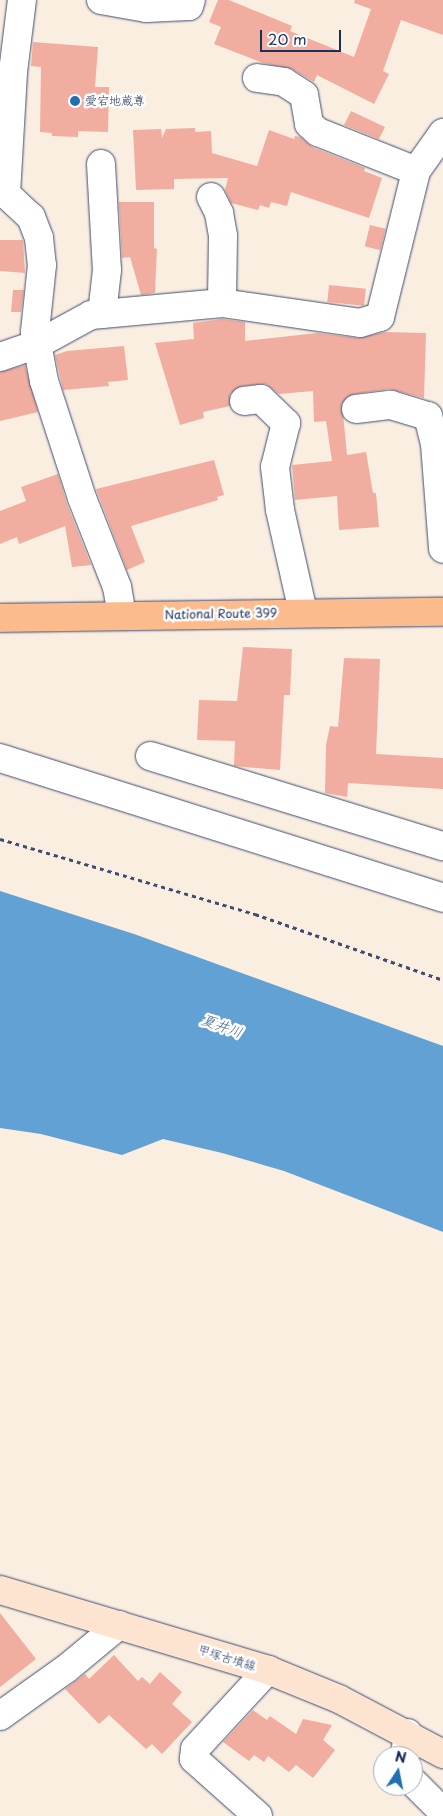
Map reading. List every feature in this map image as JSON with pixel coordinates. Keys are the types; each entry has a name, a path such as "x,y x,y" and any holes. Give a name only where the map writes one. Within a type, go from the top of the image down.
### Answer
{"highway":[{"name":"National Route 399","path":"0,618 303,612 443,612"}],"main road":[{"name":"甲塚古墳線","path":"0,1590 268,1670 339,1699 407,1745 443,1754"}],"street":[{"path":"22,0 13,72 3,194 31,217 39,238 42,265 34,332 38,344 44,381 82,498 117,587 122,616"},
{"path":"101,0 146,8 189,6 191,0"},
{"path":"257,78 284,82 304,95 308,124 318,132 416,172"},
{"path":"0,357 38,344 91,315 222,303 360,323 380,318 416,172 443,133"},
{"path":"101,164 106,270 102,314"},
{"path":"211,197 219,213 223,236 222,303"},
{"path":"244,402 261,399 286,423 275,467 280,510 303,612"},
{"path":"356,409 391,405 428,416 435,444 443,549"},
{"path":"150,756 443,846"},
{"path":"0,758 443,898"},
{"path":"0,1716 66,1669 118,1625"},
{"path":"258,1816 194,1759 194,1749 268,1670"},
{"path":"423,1792 443,1812"}],"path":[{"path":"0,838 255,914 443,980"}],"water":[{"name":"夏井川","path":"0,891 134,934 443,1046 443,1232 284,1171 222,1153 163,1139 122,1155 41,1134 0,1128"}],"building":[{"path":"218,0 229,0 292,26 290,31 354,57 371,9 354,3 355,0 443,0 443,35 401,20 383,71 389,74 374,104 317,75 314,82 292,69 263,63 214,44 221,27 209,22"},
{"path":"33,42 98,47 95,87 109,87 108,132 78,131 78,137 52,136 52,133 40,132 41,67 31,66"},
{"path":"351,111 385,127 379,139 344,125"},
{"path":"195,128 195,132 211,131 212,153 257,166 269,130 294,139 295,136 300,137 312,147 365,168 364,171 382,178 369,218 291,192 287,206 271,202 269,208 260,205 258,210 231,203 225,190 228,178 174,179 174,189 136,190 133,130 161,129 162,138 166,129"},
{"path":"119,202 154,202 154,248 157,249 155,293 141,295 130,257 122,258"},
{"path":"370,225 386,229 380,250 365,246"},
{"path":"0,240 23,240 25,273 0,271"},
{"path":"329,285 366,289 364,306 327,302"},
{"path":"13,290 24,290 21,312 11,312"},
{"path":"222,319 245,322 245,341 317,333 358,338 385,332 426,333 424,398 389,389 354,394 342,403 347,455 366,452 373,493 376,493 379,527 339,530 337,496 295,500 292,465 332,461 326,421 314,422 313,391 279,394 266,384 242,386 230,394 230,406 203,412 204,418 180,425 155,343 194,339 193,323"},
{"path":"124,346 128,380 108,382 109,386 63,390 55,355 67,351"},
{"path":"25,365 38,412 0,421 0,372"},
{"path":"214,460 224,495 217,497 218,500 131,526 145,562 127,570 96,489"},
{"path":"58,474 67,504 91,565 72,567 65,526 19,544 17,537 0,544 0,511 26,501 21,487"},
{"path":"243,647 292,649 290,695 284,695 280,770 234,766 235,741 197,740 199,700 237,701"},
{"path":"344,658 380,659 376,754 443,758 443,789 348,783 347,797 325,793 326,745 330,726 338,727"},
{"path":"0,1613 36,1659 0,1687"},
{"path":"114,1655 138,1681 142,1677 150,1684 160,1672 182,1692 172,1704 192,1722 162,1754 152,1744 146,1749 109,1715 99,1724 65,1689 85,1674 89,1679"},
{"path":"253,1710 267,1720 270,1716 296,1734 303,1719 332,1725 323,1740 335,1750 313,1778 296,1765 289,1772 268,1756 264,1762 254,1755 249,1761 223,1742"}],"place":[{"name":"愛宕地蔵尊","path":"75,101"}]}
